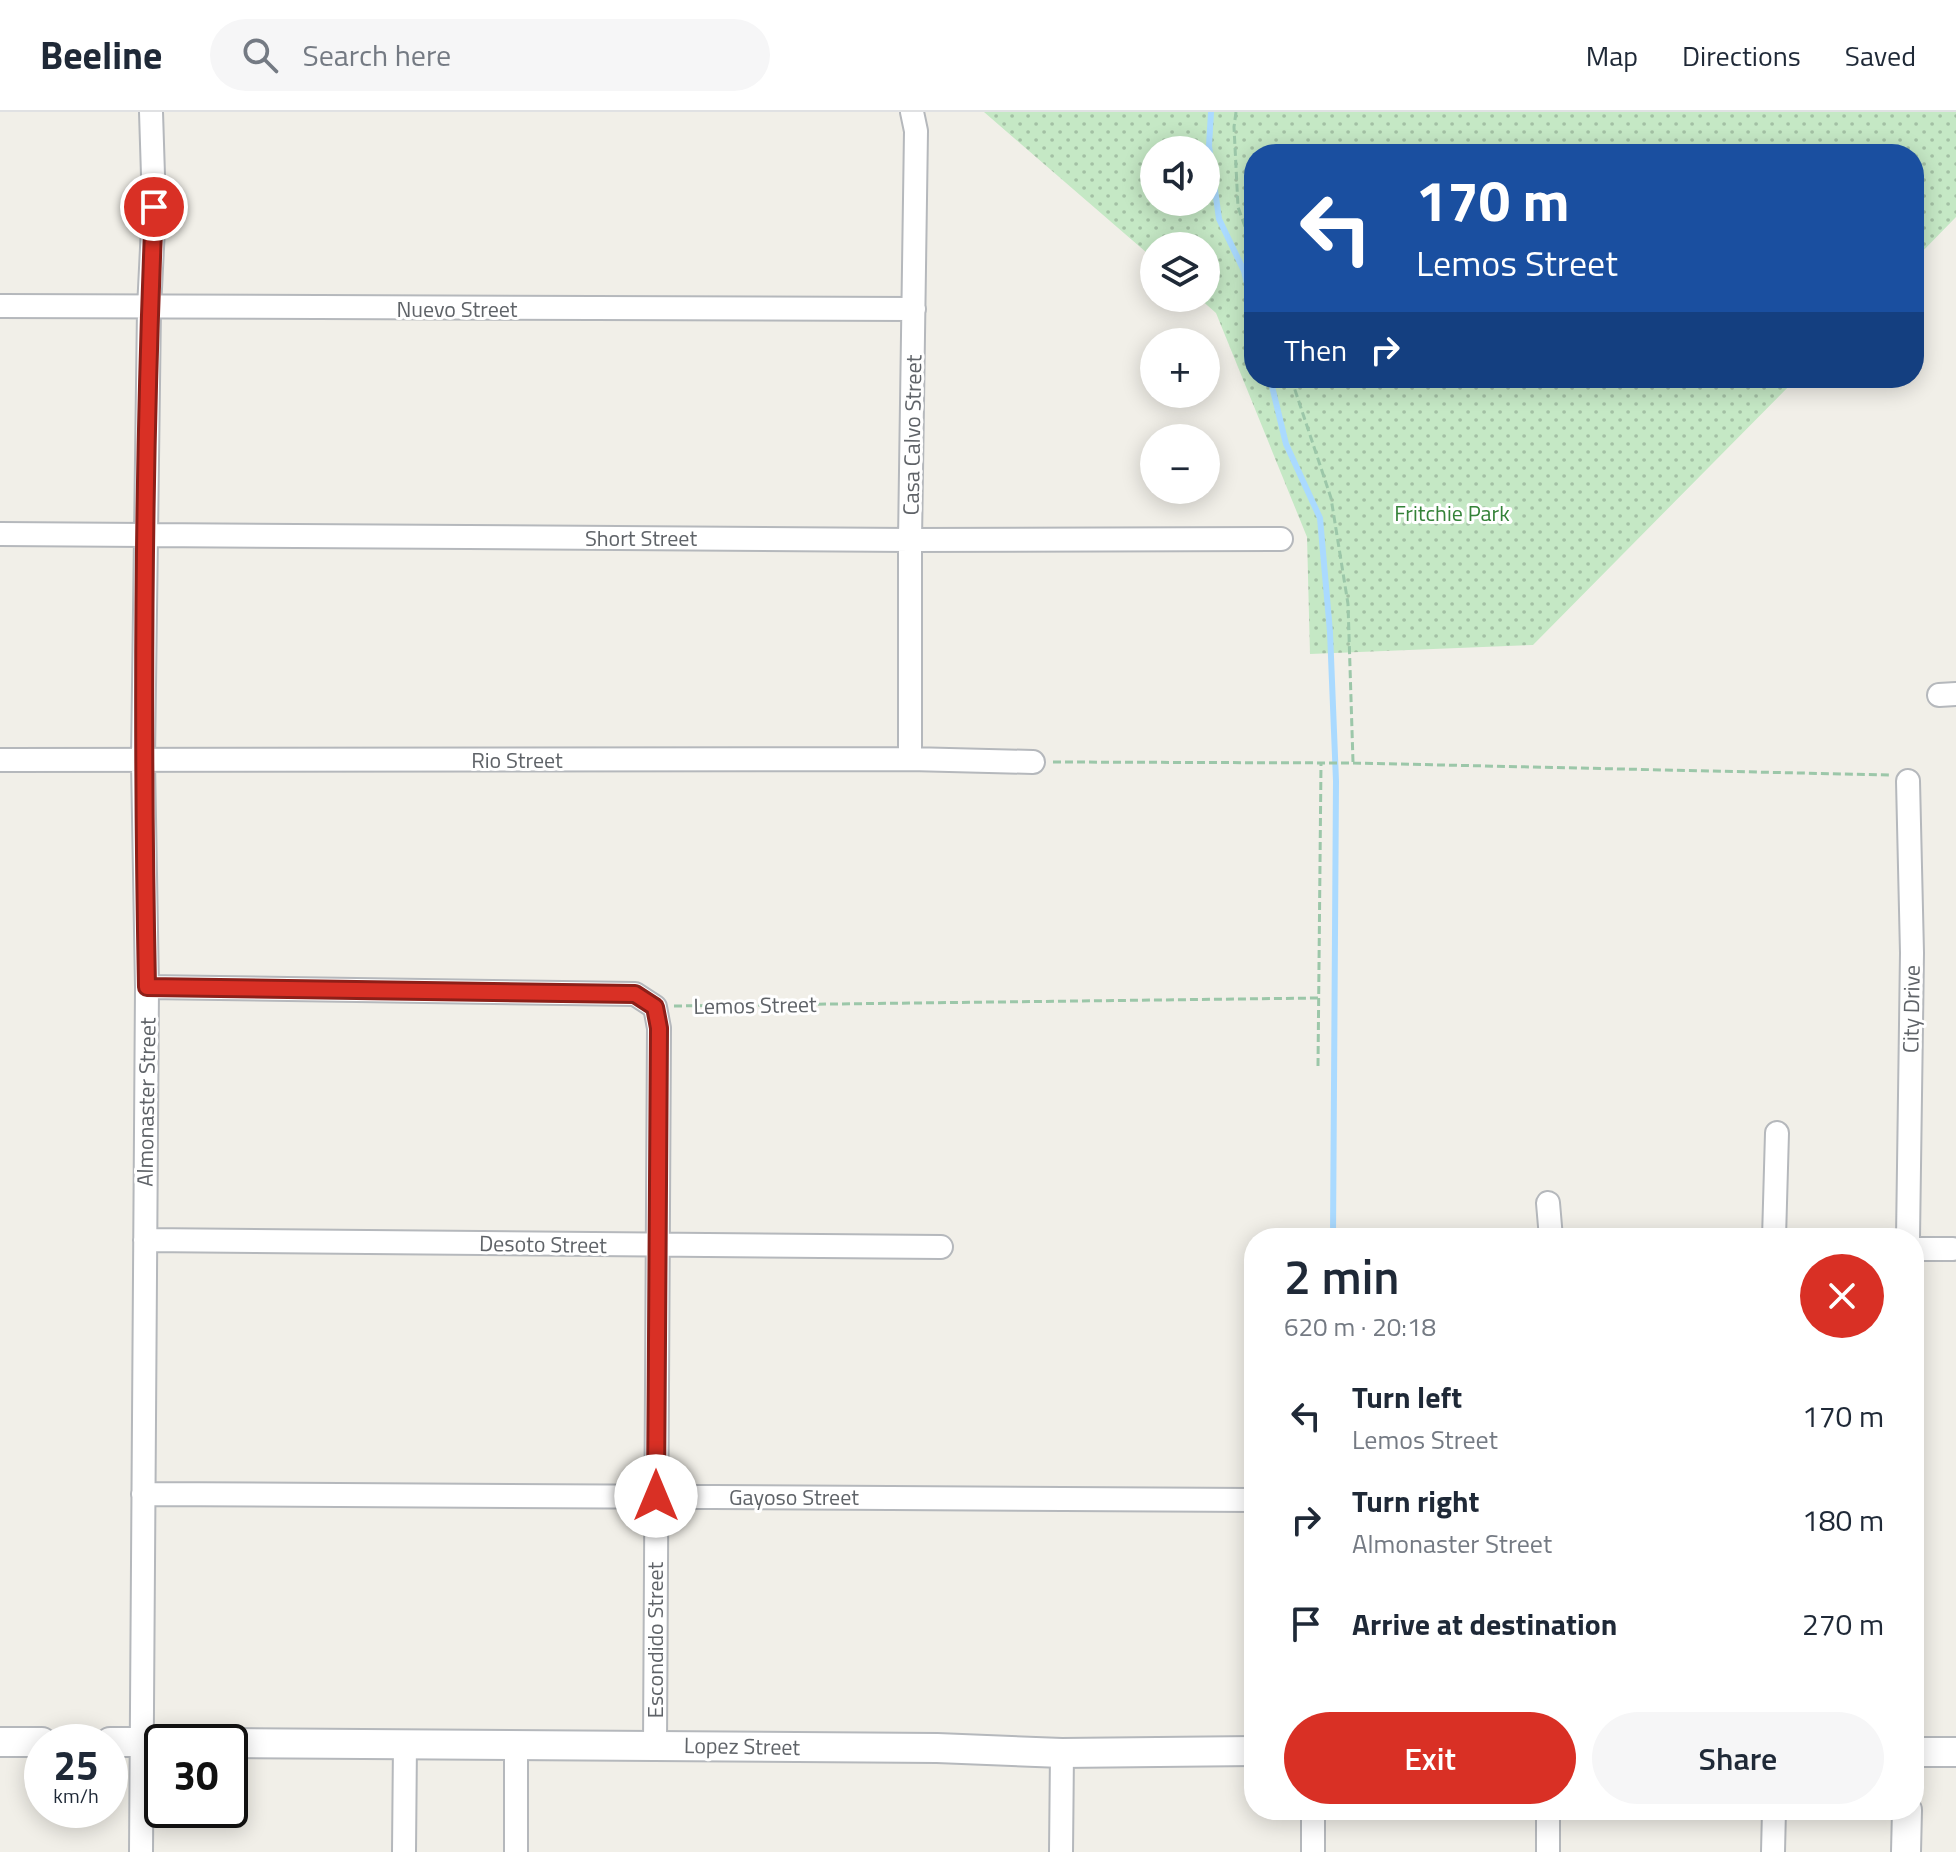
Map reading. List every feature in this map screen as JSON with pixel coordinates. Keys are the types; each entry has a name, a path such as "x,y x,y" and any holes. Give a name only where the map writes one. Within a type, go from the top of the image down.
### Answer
{"street":[{"name":"Almonaster Street","path":"151,112 154,207 149,309 143,761 147,987 143,1494 151,1724"},
{"name":"Casa Calvo Street","path":"910,759 916,131 912,112"},
{"name":"Nuevo Street","path":"0,306 149,309 914,309"},
{"name":"Short Street","path":"0,534 910,540 1281,539"},
{"name":"Rio Street","path":"0,760 910,759 1033,762"},
{"name":"City Drive","path":"1908,781 1912,953 1908,1228"},
{"path":"147,987 635,994 655,1007"},
{"name":"Escondido Street","path":"655,1007 659,1028 655,1745"},
{"path":"1774,1228 1777,1133"},
{"path":"1548,1203 1550,1228"},
{"name":"Desoto Street","path":"145,1240 941,1247"},
{"path":"1924,1249 1953,1249"},
{"name":"Gayoso Street","path":"143,1494 1244,1500"},
{"path":"0,1742 24,1742"},
{"name":"Lopez Street","path":"248,1743 937,1748 1062,1753 1244,1751"},
{"path":"404,1852 405,1743"},
{"path":"516,1744 516,1852"},
{"path":"1924,1752 1956,1752"},
{"path":"1061,1852 1062,1753"},
{"path":"1313,1820 1313,1852"},
{"path":"1548,1820 1548,1852"},
{"path":"1773,1852 1774,1820"},
{"path":"1906,1852 1907,1820"},
{"name":"Almonaster Street","path":"141,1852 144,1822"}],"path":[{"path":"1236,112 1238,207 1244,224"},
{"path":"1294,388 1334,513 1348,604 1353,763"},
{"path":"1033,762 1353,763 1864,774 1890,775 1908,781"},
{"path":"1318,1066 1321,763"},
{"name":"Lemos Street","path":"655,1007 1318,998"}],"green space":[{"name":"Fritchie Park","path":"984,112 1956,112 1956,217 1924,250 1924,144 1244,144 1244,382 1216,313 1220,312 1220,232 1140,232 1140,247"},
{"name":"Fritchie Park","path":"1246,388 1787,388 1533,645 1310,654 1307,537"}],"waterway":[{"path":"1211,112 1209,146 1219,219 1244,271"},
{"path":"1272,388 1286,444 1320,518 1330,632 1336,781 1333,1228"}],"route":[{"path":"154,207 145,535 143,761 147,987 635,994 655,1007 659,1028 656,1496"}]}
